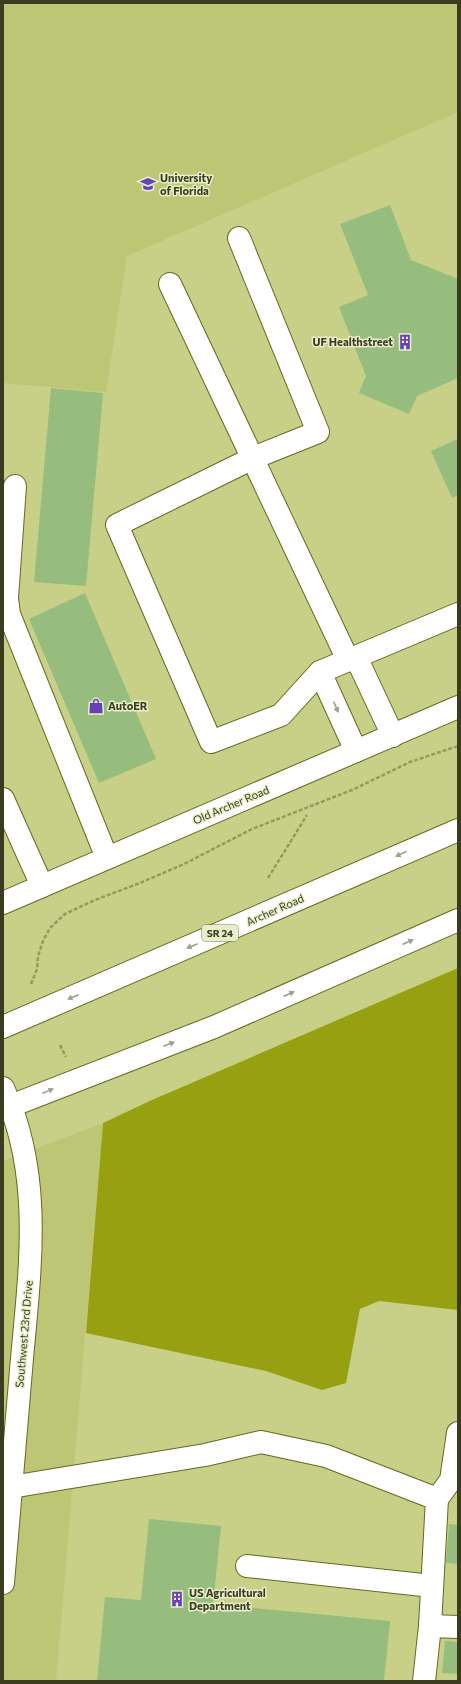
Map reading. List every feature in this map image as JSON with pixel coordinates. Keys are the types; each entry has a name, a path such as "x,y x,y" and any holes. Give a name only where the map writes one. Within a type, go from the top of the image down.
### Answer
{"street":[{"path":"239,238 318,432 252,458 117,525 211,742 281,715 320,672 458,614"},
{"path":"170,284 252,458 352,658 393,736"},
{"path":"15,486 7,590 9,614 107,858"},
{"path":"320,672 356,752"},
{"name":"Old Archer Road","path":"3,903 458,707"},
{"path":"3,799 42,886"},
{"name":"Archer Road","path":"3,1027 458,830"},
{"path":"6,1101 214,1027 458,920"},
{"name":"Southwest 23rd Drive","path":"3,1584 31,1238 31,1206 28,1173 22,1141 6,1101"},
{"path":"424,1681 430,1626 437,1499 451,1480 458,1432"},
{"path":"12,1487 205,1455 261,1442 326,1456 437,1499"},
{"path":"247,1566 432,1586"},
{"path":"430,1626 458,1627"}],"path":[{"path":"31,984 37,969 38,956 43,941 50,928 65,914 94,900 140,883 184,864 252,829 352,790 410,762 458,746"},
{"path":"268,878 307,816"},
{"path":"60,1045 69,1062"}],"shaded area":[{"name":"University of Florida","path":"3,3 458,3 458,112 127,256 106,392 3,383"},
{"path":"458,968 458,1310 379,1301 360,1309 346,1383 322,1390 266,1371 86,1333 103,1123 152,1100"},
{"path":"103,1123 56,1681 3,1681 3,1161"}],"building":[{"name":"UF Healthstreet","path":"390,205 411,260 458,279 458,378 417,396 409,414 359,393 366,376 339,307 368,295 340,224"},
{"path":"51,388 103,393 86,586 34,582"},
{"path":"458,439 458,495 452,498 431,451"},
{"path":"85,593 156,759 99,783 29,619"},
{"name":"US Agricultural Department","path":"149,1519 221,1526 213,1604 390,1621 384,1681 97,1681 105,1597 141,1600"},
{"path":"449,1524 458,1525 458,1564 446,1563"},
{"path":"445,1641 458,1642 458,1674 442,1673"}],"place":[{"name":"University of Florida","path":"148,184"},
{"name":"UF Healthstreet","path":"405,342"},
{"name":"AutoER","path":"96,706"},
{"name":"US Agricultural Department","path":"177,1599"}]}
